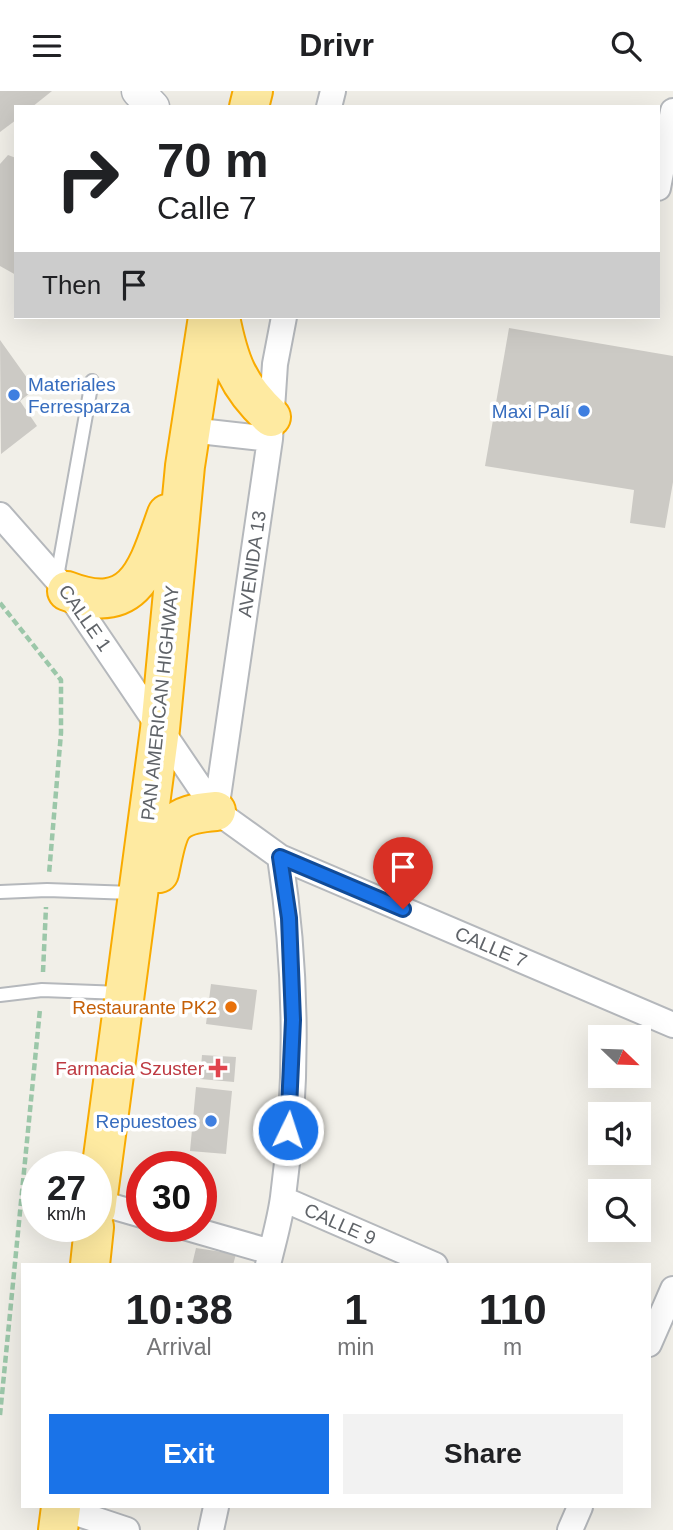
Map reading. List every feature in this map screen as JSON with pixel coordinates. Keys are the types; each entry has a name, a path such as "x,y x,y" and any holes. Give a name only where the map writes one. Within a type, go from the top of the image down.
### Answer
{"highway":[{"name":"PAN AMERICAN HIGHWAY","path":"104,1151 160,729 187,448 208,319"},
{"path":"220,319 228,352 239,379 271,428"},
{"path":"62,584 85,598 98,599 118,596 132,588 147,565 187,448"},
{"path":"116,1059 165,846 173,824 184,815 216,811"},
{"path":"90,1263 92,1242"},
{"path":"58,1530 61,1508"}],"street":[{"path":"138,91 151,105"},
{"path":"660,178 673,111"},
{"name":"AVENIDA 13","path":"216,811 271,428 275,364 284,319"},
{"path":"187,448 271,428"},
{"name":"CALLE 1","path":"0,515 62,584 160,729"},
{"name":"CALLE 7","path":"160,729 216,811 280,857 673,1025"},
{"path":"217,1239 270,1258 283,1199 292,1084 293,1020 289,918 280,857"},
{"name":"CALLE 9","path":"283,1199 430,1263"},
{"path":"651,1339 673,1289"},
{"path":"64,1508 127,1530"},
{"path":"211,1530 216,1508"},
{"path":"570,1530 580,1508"}],"lane":[{"path":"62,584 92,381"},
{"path":"0,892 47,890 138,893"},
{"path":"0,996 42,990 124,993"}],"building":[{"path":"0,91 52,91 34,105 14,105 14,122 0,132"},
{"path":"8,155 14,157 14,274 0,266 0,164"},
{"name":"Maxi Palí","path":"509,328 673,356 673,482 665,528 630,523 634,490 485,466"},
{"name":"Materiales Ferresparza","path":"0,340 35,389 20,401 37,426 1,454"},
{"name":"Restaurante PK2","path":"211,984 257,990 252,1030 206,1024"},
{"name":"Farmacia Szuster","path":"202,1055 236,1057 234,1082 200,1079"},
{"name":"Repuestoes","path":"196,1087 232,1091 226,1154 217,1153 217,1151 190,1151"},
{"path":"196,1248 236,1254 234,1263 192,1263"}],"place":[{"name":"Materiales Ferresparza","path":"14,395"},
{"name":"Maxi Palí","path":"584,411"},
{"name":"Restaurante PK2","path":"231,1007"},
{"name":"Farmacia Szuster","path":"218,1068"},
{"name":"Repuestoes","path":"211,1121"}],"route":[{"path":"288,1130 293,1020 289,918 280,857 403,909"}]}
